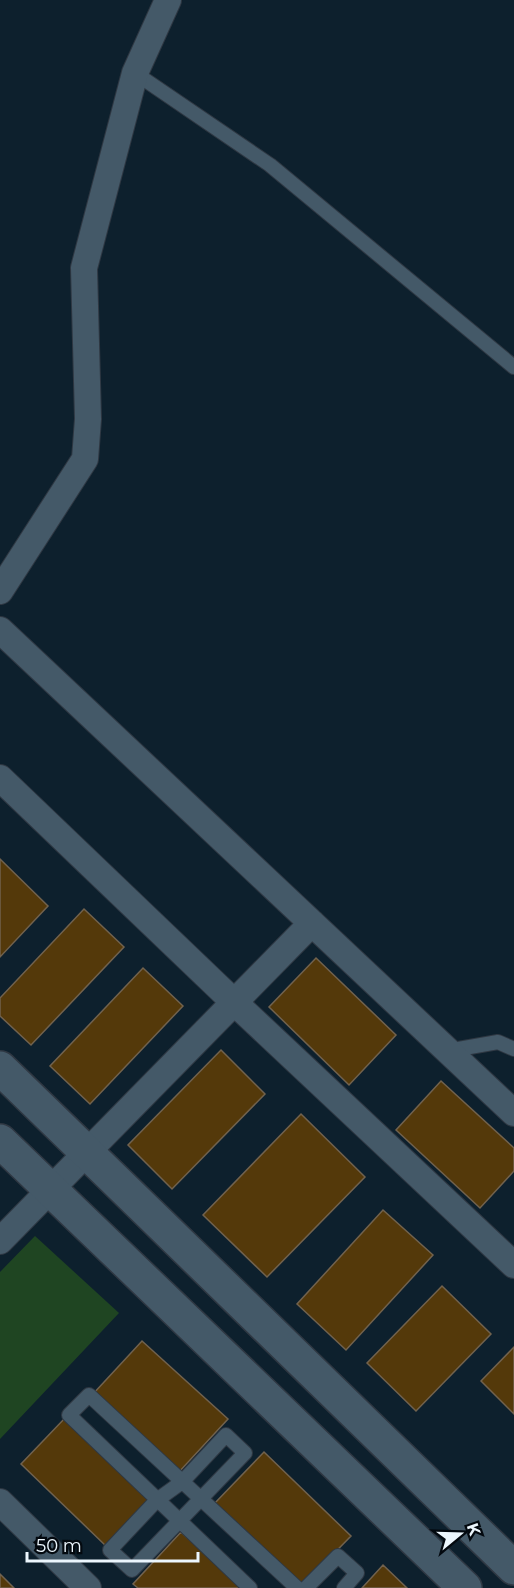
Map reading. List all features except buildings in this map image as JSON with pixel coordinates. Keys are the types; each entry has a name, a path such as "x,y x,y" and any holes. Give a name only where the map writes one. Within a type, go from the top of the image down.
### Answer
{"main road":[{"path":"0,1068 514,1568"},
{"path":"0,1141 465,1588"}],"street":[{"path":"0,591 85,459 88,419 84,268 135,74 168,0"},
{"path":"0,630 514,1113"},
{"path":"0,778 514,1265"},
{"path":"0,1241 312,923"},
{"path":"0,1502 88,1588"}],"lane":[{"path":"135,74 270,165 514,367"},
{"path":"447,1051 498,1042 514,1049"},
{"path":"250,1588 69,1415 89,1395 297,1588"},
{"path":"226,1435 245,1453 132,1570 110,1550 157,1500 182,1482 226,1435"},
{"path":"306,1588 338,1556 357,1573 344,1588"}],"green space":[{"path":"35,1236 119,1313 0,1439 0,1272"}]}
